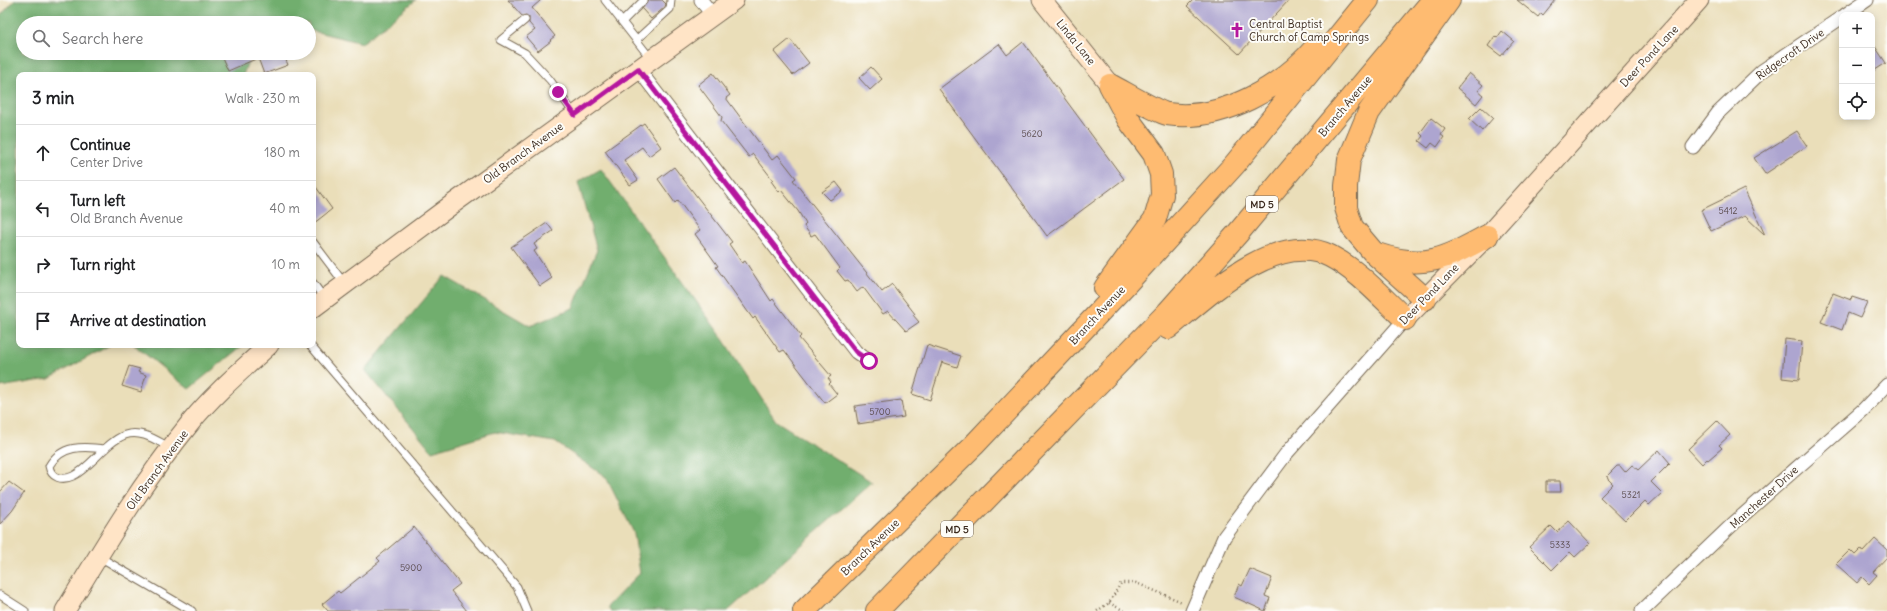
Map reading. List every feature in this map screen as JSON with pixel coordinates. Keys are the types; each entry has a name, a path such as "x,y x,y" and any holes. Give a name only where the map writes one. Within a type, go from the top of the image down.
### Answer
{"highway":[{"path":"1110,85 1166,114 1198,114 1232,106 1278,83 1312,51 1356,0"},
{"name":"Branch Avenue","path":"804,611 974,445 1040,376 1235,164 1368,0"},
{"name":"Branch Avenue","path":"877,611 1168,312 1238,233 1433,0"},
{"path":"1425,299 1374,253 1352,227 1346,208 1349,160 1369,112 1449,0"},
{"path":"1040,376 1155,219 1162,195 1161,174 1154,154 1128,118 1110,85"},
{"path":"1374,253 1392,259 1409,262 1426,262 1447,255 1487,236"},
{"path":"1082,399 1205,298 1247,268 1274,255 1292,250 1309,250 1329,256 1353,271 1404,319"},
{"path":"790,611 882,536"}],"street":[{"path":"700,0 713,16"},
{"name":"Old Branch Avenue","path":"319,303 734,0"},
{"name":"Linda Lane","path":"1042,0 1110,85"},
{"name":"Deer Pond Lane","path":"1192,609 1224,537 1286,454 1404,319 1487,236 1699,0"},
{"path":"1850,12 1867,0"},
{"name":"Ridgecroft Drive","path":"1693,147 1718,113 1762,71 1839,20"},
{"path":"645,64 856,352 869,361"},
{"name":"Old Branch Avenue","path":"64,611 134,500 171,448 208,403 266,348"},
{"name":"Manchester Drive","path":"1642,611 1734,523 1864,410 1887,385"}],"lane":[{"path":"605,0 636,40 645,64"},
{"path":"622,22 644,0"},
{"path":"636,40 670,9 670,0"},
{"path":"525,20 501,40 525,53 550,80 575,115"},
{"path":"316,246 344,284"},
{"path":"316,293 319,303"},
{"path":"313,348 517,587 527,611"},
{"path":"105,450 87,446 69,448 53,459 49,466 50,471 58,478 74,476 105,450 126,435 140,433 171,448"},
{"path":"98,556 192,611"},
{"path":"0,595 25,611"}],"path":[{"path":"1096,611 1109,603 1121,583 1136,582 1192,609"},
{"path":"1109,603 1125,611"}],"green space":[{"path":"15,0 416,0 362,43 316,32 316,16 16,16 16,60 248,60 244,72 16,72 16,348 105,348 49,379 0,387 0,16"},
{"path":"601,169 719,333 776,421 872,482 728,611 610,611 607,607 640,573 634,533 606,477 555,442 495,432 432,451 365,370 444,276 530,326 573,308 597,250 578,182"},
{"path":"138,348 239,348 189,389"}],"building":[{"path":"508,0 541,0 532,8 555,36 550,40 551,41 538,51 526,37 535,30 529,23 529,17 526,15 522,16"},
{"path":"649,0 662,0 666,4 665,7 651,19 642,9"},
{"name":"Central Baptist Church of Camp Springs","path":"1193,0 1289,0 1239,54 1187,6"},
{"path":"1517,0 1555,0 1543,15 1541,13 1538,17"},
{"path":"1502,31 1514,41 1501,56 1488,46 1495,36 1497,38"},
{"path":"790,39 809,63 793,75 774,52"},
{"path":"1023,42 1124,179 1047,236 939,89 999,44 1007,55"},
{"path":"1875,46 1886,63 1875,70"},
{"path":"223,60 253,60 228,71"},
{"path":"259,60 286,60 288,65 269,72 263,72"},
{"path":"871,67 882,79 870,90 859,78"},
{"path":"713,73 730,95 726,98 772,160 778,155 796,178 793,180 882,292 892,284 915,314 913,315 919,322 906,331 888,311 883,314 863,287 857,292 848,280 845,281 837,271 840,268 815,234 811,236 804,226 806,224 798,211 781,190 779,192 771,181 773,180 753,154 749,157 721,121 722,117 698,85"},
{"path":"1469,73 1483,85 1478,91 1483,95 1476,104 1457,88"},
{"path":"1481,107 1493,118 1482,131 1469,119"},
{"path":"1431,118 1445,129 1441,135 1444,137 1437,147 1432,143 1428,148 1419,141 1423,136 1420,133"},
{"path":"644,123 661,147 649,156 642,147 624,160 638,180 630,185 605,151"},
{"path":"1797,131 1807,146 1765,174 1754,158"},
{"path":"674,167 732,242 729,244 742,263 745,261 771,301 773,299 801,336 799,338 831,376 828,378 831,382 829,384 837,394 825,403 784,350 780,352 755,317 753,319 716,267 718,266 695,234 700,230 678,200 675,203 658,179"},
{"path":"836,182 843,191 830,200 822,192"},
{"path":"316,187 332,209 316,222"},
{"path":"1744,189 1765,235 1745,216 1711,231 1701,210"},
{"path":"547,223 553,231 534,244 537,249 534,251 552,278 540,286 511,247"},
{"path":"1833,293 1851,300 1852,297 1867,302 1860,318 1848,313 1842,330 1821,322"},
{"path":"1785,339 1802,341 1799,380 1782,378"},
{"path":"927,345 961,356 957,367 942,362 930,400 912,394"},
{"path":"129,366 140,369 138,372 146,375 141,392 122,386"},
{"path":"901,400 904,417 858,424 855,406"},
{"path":"1717,421 1730,435 1719,445 1722,448 1702,464 1688,449"},
{"path":"1659,450 1670,463 1651,482 1662,493 1649,505 1645,501 1625,521 1600,497 1613,484 1607,476 1617,466 1620,466 1625,472 1632,465 1638,470"},
{"path":"1546,481 1560,481 1561,492 1546,492"},
{"path":"9,482 24,493 12,511 0,524 0,492"},
{"path":"1569,521 1590,543 1575,557 1570,552 1552,570 1529,547 1551,526 1557,532"},
{"path":"414,527 460,584 451,591 467,611 328,611 322,604 338,591 340,593 380,561 377,558"},
{"path":"1875,539 1887,550 1887,557 1873,572 1877,575 1869,584 1862,577 1857,583 1836,564 1850,550 1855,555 1861,549 1863,552"},
{"path":"1250,569 1272,578 1265,596 1270,598 1265,611 1234,597 1239,584 1242,586"}],"place":[{"name":"Central Baptist Church of Camp Springs","path":"1237,30"}],"route":[{"path":"558,92 575,115 638,69 856,352 869,361"}]}
